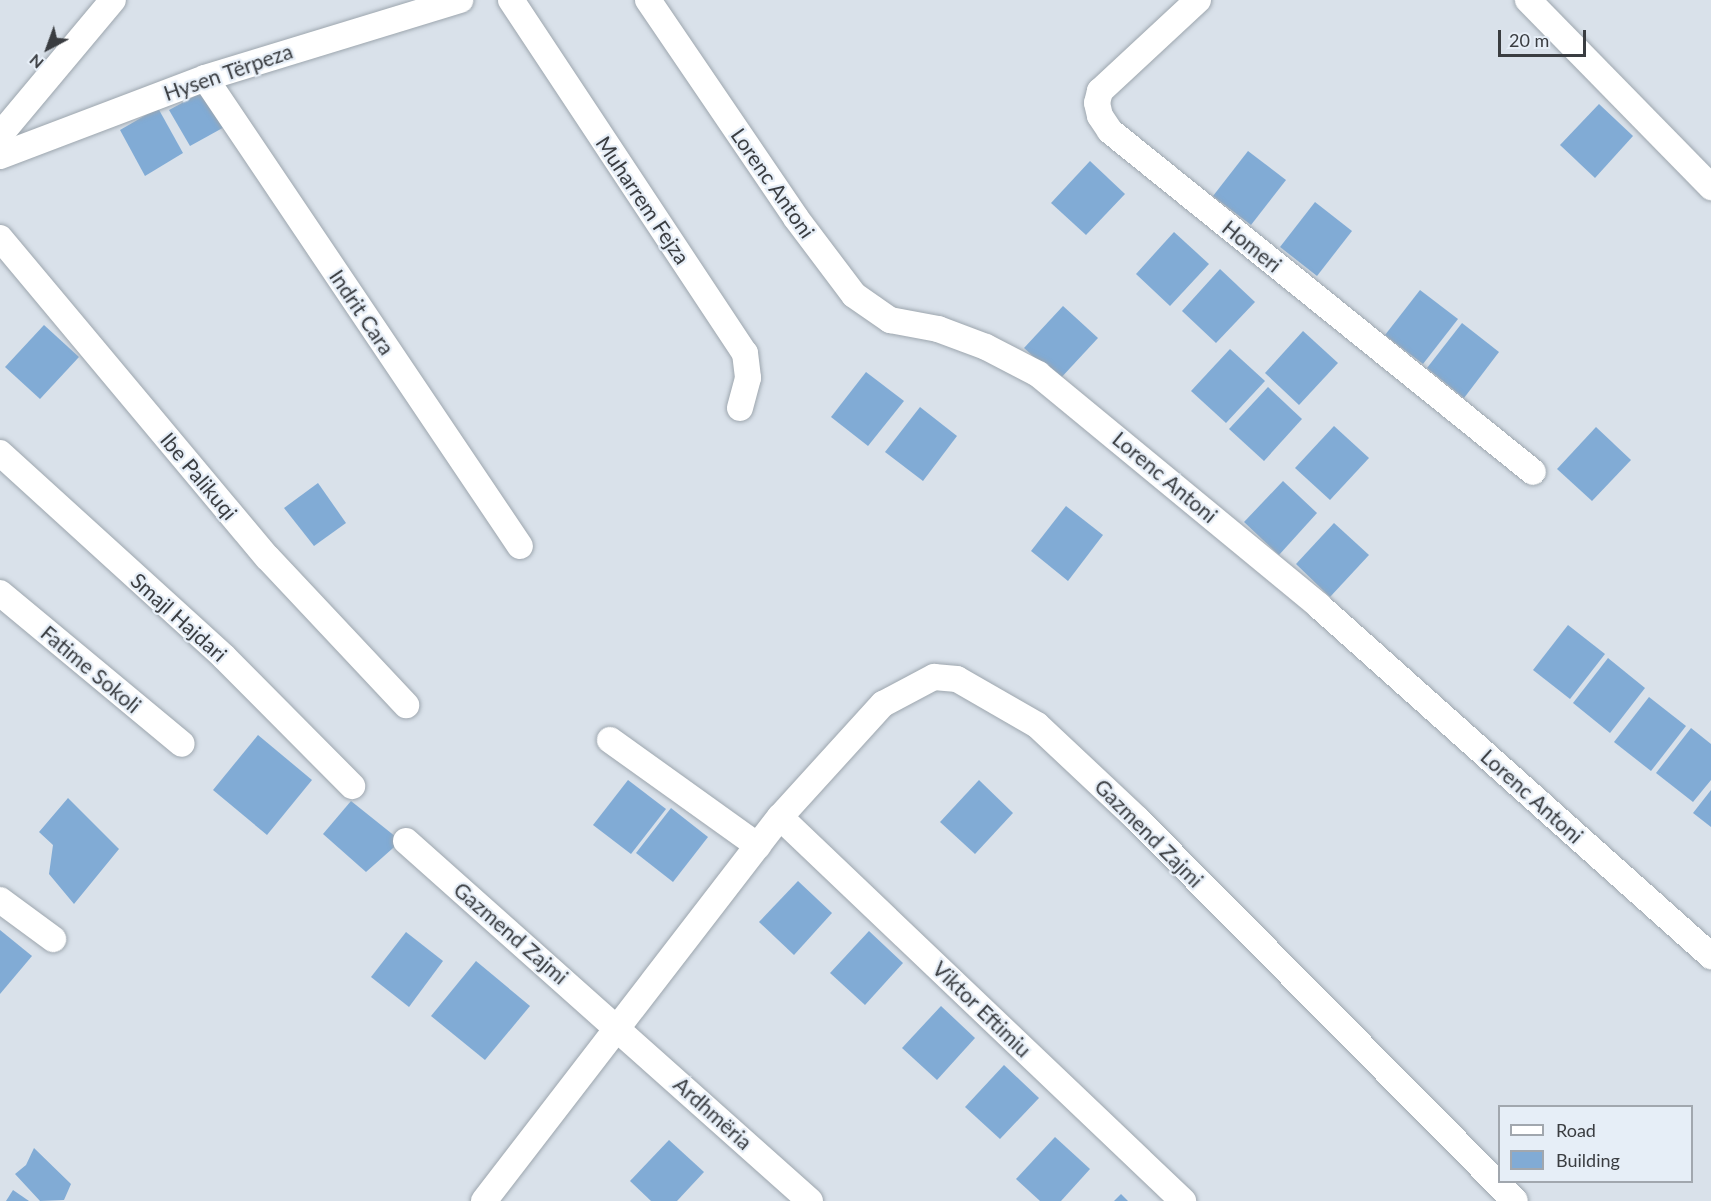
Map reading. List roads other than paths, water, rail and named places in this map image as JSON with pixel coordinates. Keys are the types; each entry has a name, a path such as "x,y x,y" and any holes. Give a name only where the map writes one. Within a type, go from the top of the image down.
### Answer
{"street":[{"path":"0,135 113,0"},
{"name":"Hysen Tërpeza","path":"0,156 205,78 460,0"},
{"name":"Muharrem Fejza","path":"511,0 745,352 748,378 740,408"},
{"name":"Lorenc Antoni","path":"648,0 796,218 854,295 890,320 938,329 986,347 1038,374 1319,606 1711,956"},
{"name":"Homeri","path":"1198,0 1100,91 1097,103 1100,116 1110,131 1533,472"},
{"path":"1528,0 1711,187"},
{"name":"Indrit Cara","path":"205,78 520,546"},
{"name":"Ibe Palikuqi","path":"0,238 268,558 406,705"},
{"name":"Smajl Hajdari","path":"0,453 224,657 352,786"},
{"name":"Fatime Sokoli","path":"0,593 182,744"},
{"name":"Gazmend Zajmi","path":"484,1201 616,1026 780,817 883,704 934,676 957,679 1037,725 1112,795 1515,1201"},
{"path":"610,740 758,846"},
{"name":"Viktor Eftimiu","path":"780,817 1183,1201"},
{"name":"Gazmend Zajmi","path":"406,841 616,1026"},
{"path":"0,900 53,939"},
{"name":"Ardhmëria","path":"616,1026 810,1201"}]}
